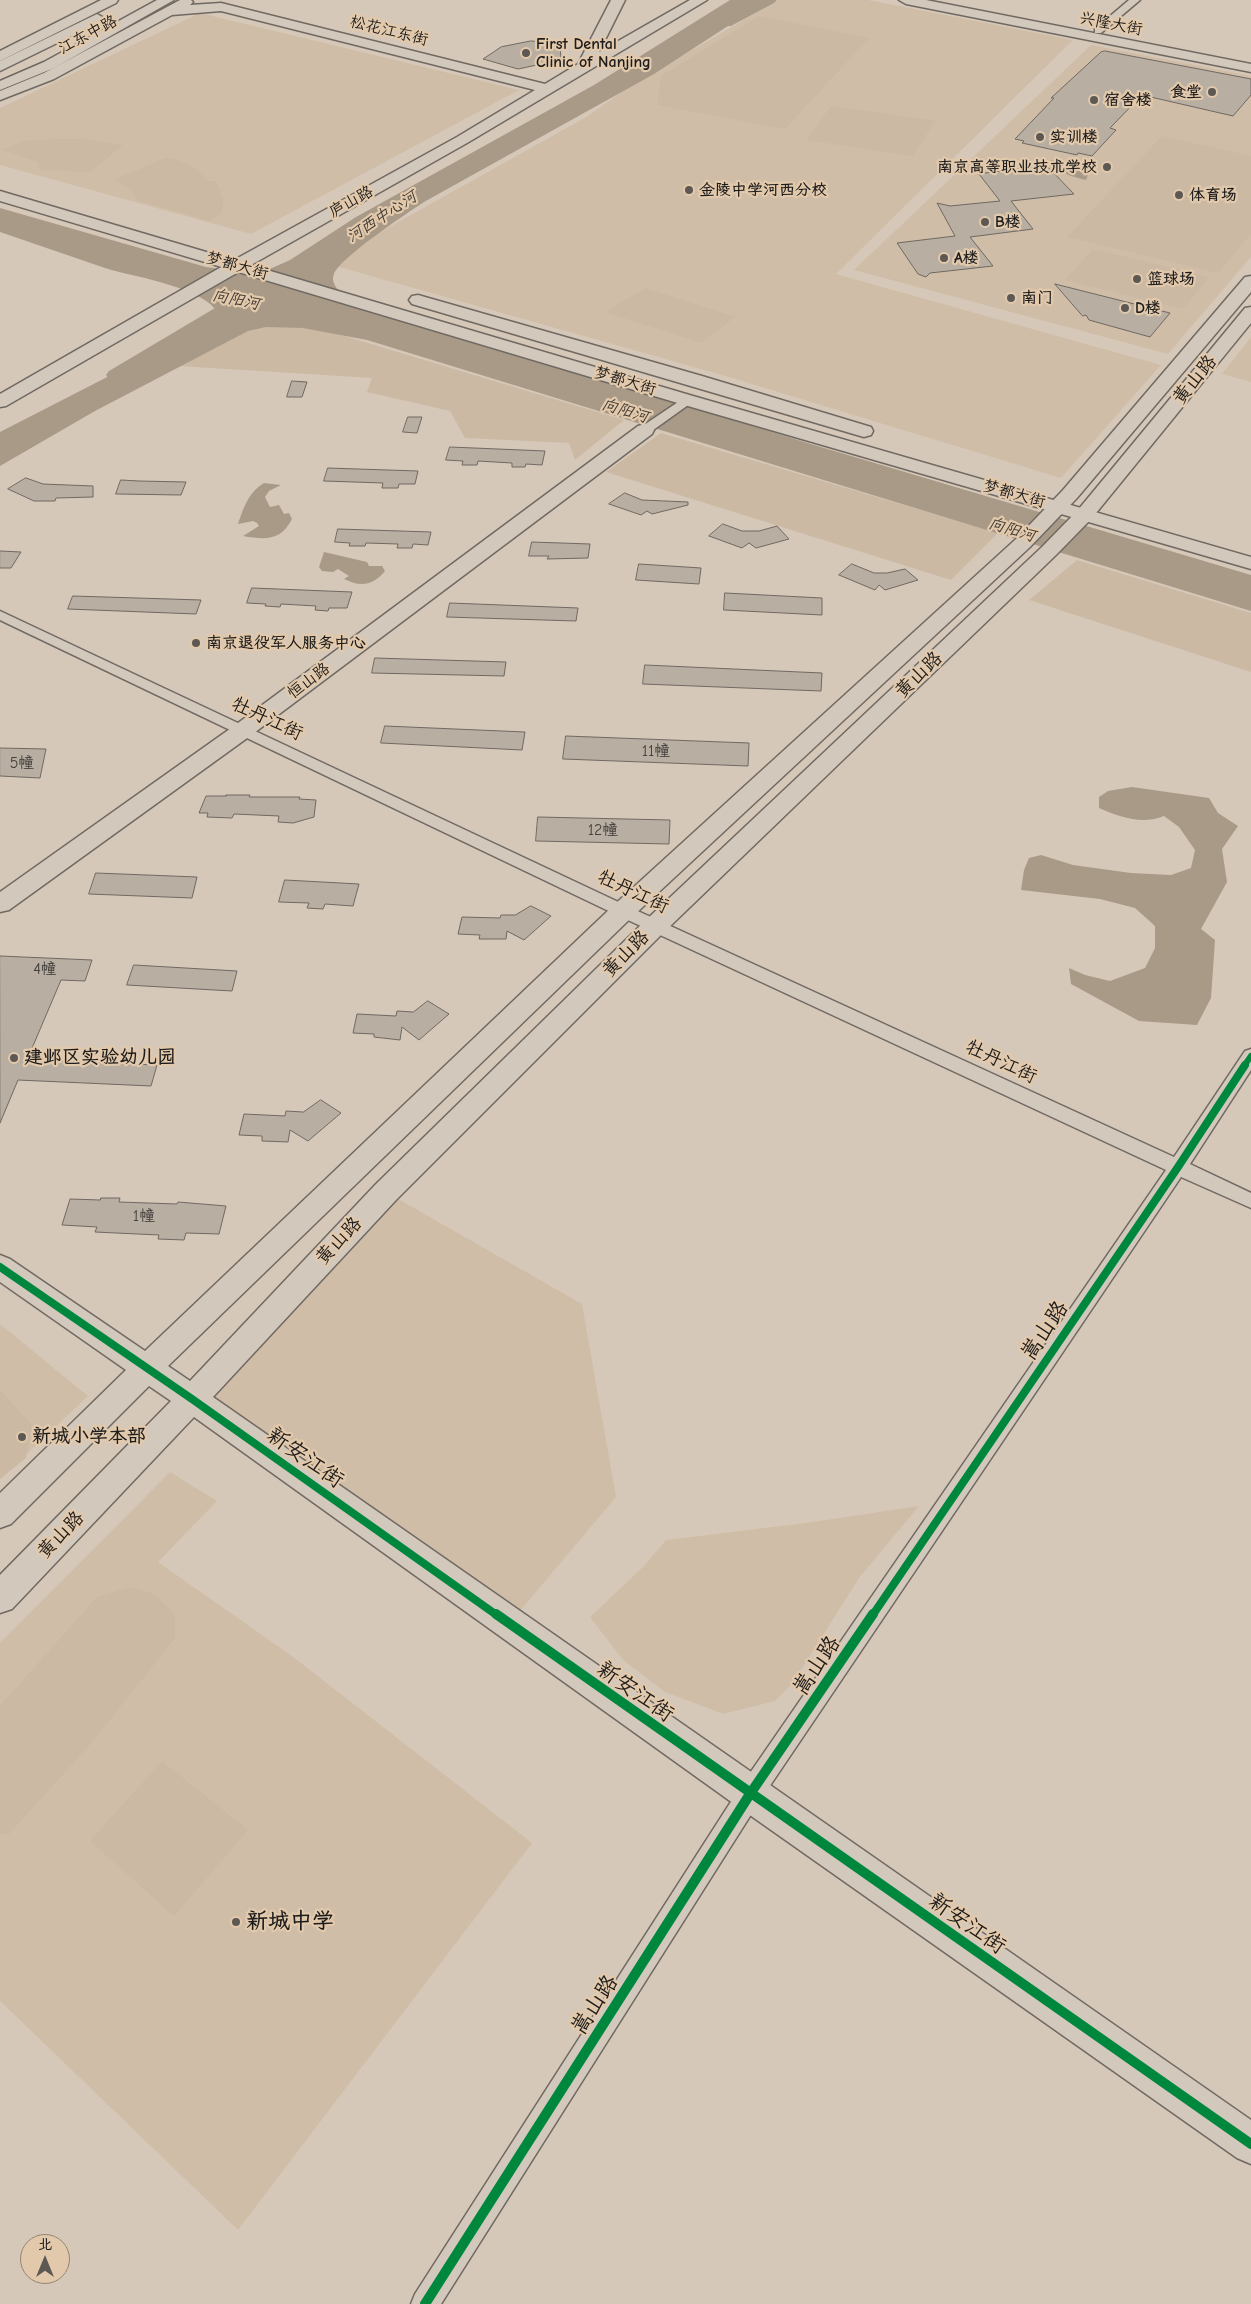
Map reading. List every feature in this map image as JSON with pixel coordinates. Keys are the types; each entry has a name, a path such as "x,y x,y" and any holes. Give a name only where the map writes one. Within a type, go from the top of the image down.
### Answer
{"main road":[{"name":"江东中路","path":"0,86 49,65 169,6 190,0"},
{"path":"584,67 617,21 618,0"},
{"name":"庐山路","path":"0,402 169,305 235,270 268,257 649,28 700,0"},
{"name":"兴隆大街","path":"906,0 1251,68"},
{"name":"兴隆大街","path":"940,0 1251,61"},
{"name":"江东中路","path":"0,56 113,2"},
{"name":"江东中路","path":"0,68 113,2"},
{"name":"松花江东街","path":"169,6 218,4 549,89"},
{"name":"江东中路","path":"0,96 49,76 169,6"},
{"path":"617,21 649,28"},
{"path":"0,181 103,210"},
{"name":"梦都大街","path":"0,196 235,270 311,288 687,400 1064,500 1251,563"},
{"name":"梦都大街","path":"233,247 268,257"},
{"name":"黄山路","path":"0,1598 192,1399 386,1192 1044,539 1064,500 1251,281"},
{"name":"梦都大街","path":"399,295 696,380 883,437"},
{"name":"黄山路","path":"0,1514 147,1368 624,911 1044,539 1090,508 1251,312"},
{"name":"恒山路","path":"0,904 242,731 653,423"},
{"name":"梦都大街","path":"920,448 1064,500"},
{"name":"梦都大街","path":"1090,508 1251,547"},
{"name":"新安江街","path":"0,1267 192,1399 750,1794 1251,2144"}],"street":[{"path":"1098,31 1135,0"},
{"name":"恒山路","path":"653,423 687,400"},
{"name":"牡丹江街","path":"0,615 655,926 1251,1201"},
{"name":"嵩山路","path":"425,2304 750,1794 1178,1167 1251,1056"}],"shaded area":[{"name":"金陵中学河西分校","path":"778,0 868,0 1073,40 836,274 1161,365 1061,478 722,375 325,263 588,116 627,88"},
{"path":"200,13 519,90 251,234 0,165 0,108"},
{"path":"759,16 869,38 785,129 657,105 661,76"},
{"name":"南京高等职业技术学校","path":"1091,45 1251,76 1251,257 1168,354 854,270"},
{"path":"831,106 935,121 913,156 806,140"},
{"name":"体育场","path":"1162,136 1251,156 1251,234 1218,273 1067,237"},
{"path":"86,139 123,145 90,172 40,170 38,162 3,150 23,141"},
{"path":"165,158 183,162 194,168 208,181 216,181 223,198 222,213 209,221 137,200 131,190 115,179"},
{"name":"篮球场","path":"1093,249 1209,277 1183,309 1065,280"},
{"path":"645,288 735,317 701,343 605,312"},
{"path":"278,316 624,420 575,460 569,443 465,438 450,411 367,392 372,378 179,366 243,320"},
{"path":"1251,337 1251,382 1222,374"},
{"path":"661,433 998,533 951,580 606,472"},
{"path":"1077,560 1251,613 1251,672 1029,600"},
{"path":"386,1192 582,1304 616,1497 509,1624 192,1399"},
{"name":"新城小学本部","path":"0,1324 88,1396 0,1479"},
{"path":"0,1390 32,1425 26,1458 0,1479"},
{"name":"新城中学","path":"170,1472 217,1501 158,1562 292,1656 532,1843 238,2230 0,2001 0,1643"},
{"path":"919,1506 859,1578 793,1683 775,1701 723,1714 665,1692 623,1660 590,1617 643,1567 666,1540 806,1523"},
{"path":"131,1587 156,1595 175,1615 175,1638 94,1740 9,1834 0,1834 0,1706 97,1597"},
{"path":"162,1761 248,1830 174,1916 90,1841"}],"water":[{"name":"向阳河","path":"730,0 768,0 654,74 424,202 390,225 348,258 334,274 334,284 346,296 359,304 811,444 1251,575 1251,611 367,340 303,328 266,327 248,331 95,411 0,466 0,432 197,331 211,320 215,309 206,301 180,288 105,268 0,232 0,208 206,267 253,273 272,268 290,260 356,217 594,85"},
{"path":"1051,160 1068,166 1082,168 1088,175 1086,180 1065,173 1055,164 1049,163"},
{"path":"264,483 281,485 269,491 265,497 270,507 279,505 284,514 289,513 292,519 283,532 272,537 243,536 259,526 253,521 238,524 250,496"},
{"path":"324,552 367,562 369,566 382,566 385,571 376,580 366,584 350,582 344,579 349,576 338,569 333,572 322,571 319,567"},
{"path":"1132,787 1209,798 1218,813 1238,826 1222,849 1227,882 1201,929 1215,940 1211,998 1197,1025 1139,1021 1071,984 1069,968 1085,975 1110,981 1145,968 1155,948 1155,926 1135,908 1100,899 1021,890 1024,870 1029,858 1041,855 1073,865 1131,873 1171,875 1191,868 1195,850 1179,827 1164,816 1156,819 1139,820 1123,817 1099,808 1099,797 1108,791"}],"building":[{"name":"First Dental Clinic of Nanjing","path":"531,41 560,43 561,60 518,69 483,59 501,47"},
{"path":"1105,51 1251,79 1251,95 1233,116 1142,95 1110,128 1116,130 1092,156 1078,153 1077,155 1022,143 1024,141 1015,139 1054,98 1051,98 1101,52"},
{"path":"1047,166 1074,194 1011,201 1033,229 970,237 993,266 930,273 926,277 918,274 897,243 955,236 937,203 950,206 1000,201 979,174"},
{"name":"D楼","path":"1055,284 1170,313 1150,337 1089,320 1086,315 1083,316"},
{"path":"292,381 307,382 302,397 287,397"},
{"path":"408,417 422,417 417,433 403,432"},
{"path":"450,447 545,451 542,465 526,464 525,467 512,467 512,463 478,461 477,465 462,465 463,461 446,460"},
{"path":"328,468 418,471 415,484 399,484 398,488 382,488 383,483 324,481"},
{"path":"26,478 43,484 93,486 93,497 56,498 55,501 34,501 8,489"},
{"path":"121,480 186,482 181,495 116,494"},
{"path":"625,493 642,500 688,502 688,505 652,514 647,511 641,515 609,504"},
{"path":"723,524 742,531 759,531 777,526 789,539 756,548 749,543 742,548 709,536"},
{"path":"338,529 431,532 428,545 413,544 412,548 397,548 398,544 366,543 365,546 349,546 350,543 335,542"},
{"path":"532,542 590,544 588,558 547,559 549,556 529,556"},
{"path":"0,551 21,552 11,568 0,568"},
{"path":"639,564 701,568 699,584 636,580"},
{"path":"852,564 874,573 887,573 905,569 918,580 885,590 879,585 875,590 839,575"},
{"path":"252,588 352,592 347,608 329,608 328,611 315,610 316,606 281,604 280,607 247,603"},
{"path":"725,593 822,598 822,615 724,610"},
{"path":"73,596 201,600 196,614 68,609"},
{"path":"450,603 578,608 576,621 447,617"},
{"path":"375,658 506,662 504,676 372,673"},
{"path":"645,665 822,673 821,691 643,684"},
{"path":"385,726 525,732 522,750 381,743"},
{"path":"566,736 749,743 748,766 563,759"},
{"path":"0,748 46,749 40,778 0,776"},
{"path":"206,796 300,797 299,799 316,800 314,817 293,823 278,822 279,816 234,814 232,818 207,817 208,813 199,813"},
{"path":"538,817 670,820 669,844 536,841"},
{"path":"96,873 197,877 192,898 89,894"},
{"path":"285,880 359,884 353,906 325,904 323,909 307,908 309,903 279,902"},
{"path":"531,906 551,916 524,940 507,931 506,939 479,939 480,935 458,934 462,917 500,918 501,915 515,915"},
{"path":"0,956 92,960 85,981 61,980 27,1060 157,1065 151,1086 18,1080 0,1123"},
{"path":"134,965 237,971 232,991 127,985"},
{"path":"428,1001 449,1014 419,1040 402,1027 400,1040 374,1037 374,1034 353,1033 357,1014 396,1016 397,1011 413,1012"},
{"path":"321,1100 341,1113 308,1141 290,1130 288,1142 262,1141 262,1136 239,1135 244,1114 285,1116 286,1111 303,1112"},
{"path":"101,1198 120,1198 119,1202 177,1204 178,1202 226,1206 219,1234 186,1233 184,1240 158,1239 159,1235 95,1232 97,1227 62,1225 70,1199 100,1200"}],"waterway":[{"name":"河西中心河","path":"726,23 769,0"},
{"name":"河西中心河","path":"116,375 249,296"}],"cycle path":[{"path":"425,2304 750,1794 1178,1167 1251,1056"},
{"path":"0,1267 192,1399 750,1794 1251,2144"}],"place":[{"name":"First Dental Clinic of Nanjing","path":"526,53"},
{"name":"食堂","path":"1212,92"},
{"name":"宿舍楼","path":"1094,100"},
{"name":"实训楼","path":"1040,137"},
{"name":"南京高等职业技术学校","path":"1107,167"},
{"name":"金陵中学河西分校","path":"689,190"},
{"name":"体育场","path":"1179,195"},
{"name":"B楼","path":"985,222"},
{"name":"A楼","path":"944,258"},
{"name":"篮球场","path":"1137,279"},
{"name":"南门","path":"1011,298"},
{"name":"D楼","path":"1125,308"},
{"name":"南京退役军人服务中心","path":"196,643"},
{"name":"建邺区实验幼儿园","path":"14,1058"},
{"name":"新城小学本部","path":"22,1437"},
{"name":"新城中学","path":"236,1922"}]}
